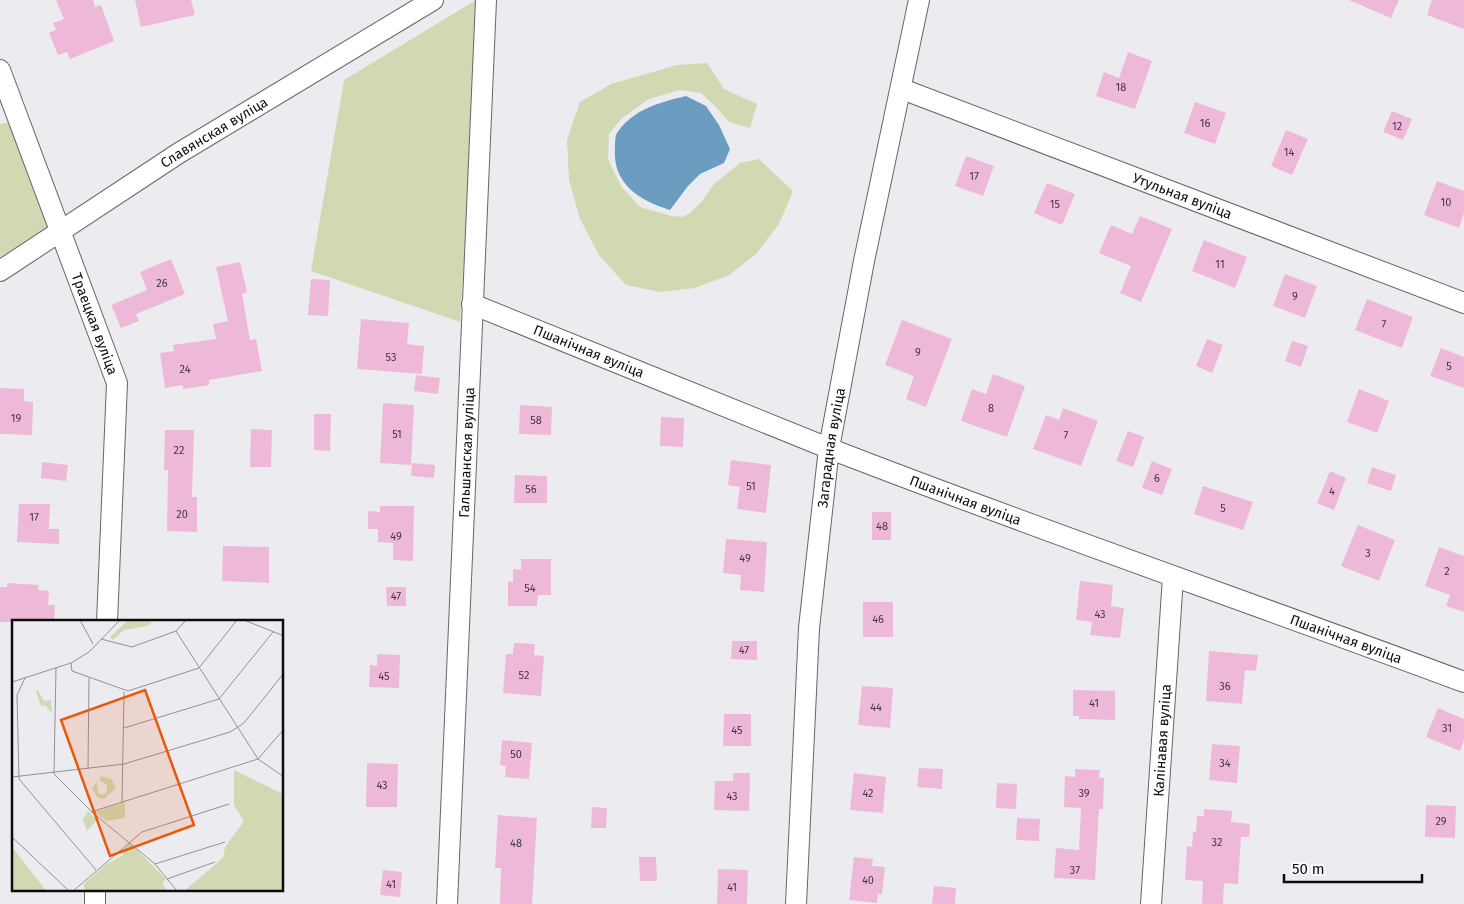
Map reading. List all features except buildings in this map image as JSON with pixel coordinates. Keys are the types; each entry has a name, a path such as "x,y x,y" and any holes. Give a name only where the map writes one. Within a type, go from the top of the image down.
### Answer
{"street":[{"name":"Славянская вуліца","path":"0,271 179,153 433,0"},
{"name":"Гальшанская вуліца","path":"447,904 486,0"},
{"name":"Загарадная вуліца","path":"796,904 809,628 829,448 864,261 902,89 919,0"},
{"name":"Траецкая вуліца","path":"0,70 117,383 107,620"},
{"name":"Утульная вуліца","path":"902,89 1464,303"},
{"name":"Пшанічная вуліца","path":"472,304 829,448 1173,577 1464,682"},
{"name":"Калінавая вуліца","path":"1151,904 1173,577"}],"green space":[{"path":"476,0 480,0 460,322 311,271 344,80"},
{"path":"707,63 724,89 757,104 750,128 729,122 701,93 680,90 649,99 622,118 609,134 608,159 621,186 640,207 682,217 690,213 703,200 713,185 740,163 759,159 793,191 779,224 757,253 729,275 695,288 660,292 626,285 599,255 580,219 569,180 567,140 580,102 611,84 677,65"},
{"path":"8,122 53,227 0,257 0,124"}],"water":[{"path":"686,96 706,106 719,125 730,149 724,163 700,174 688,186 670,210 638,195 623,181 615,160 615,138 624,125 639,112 657,104"}]}
